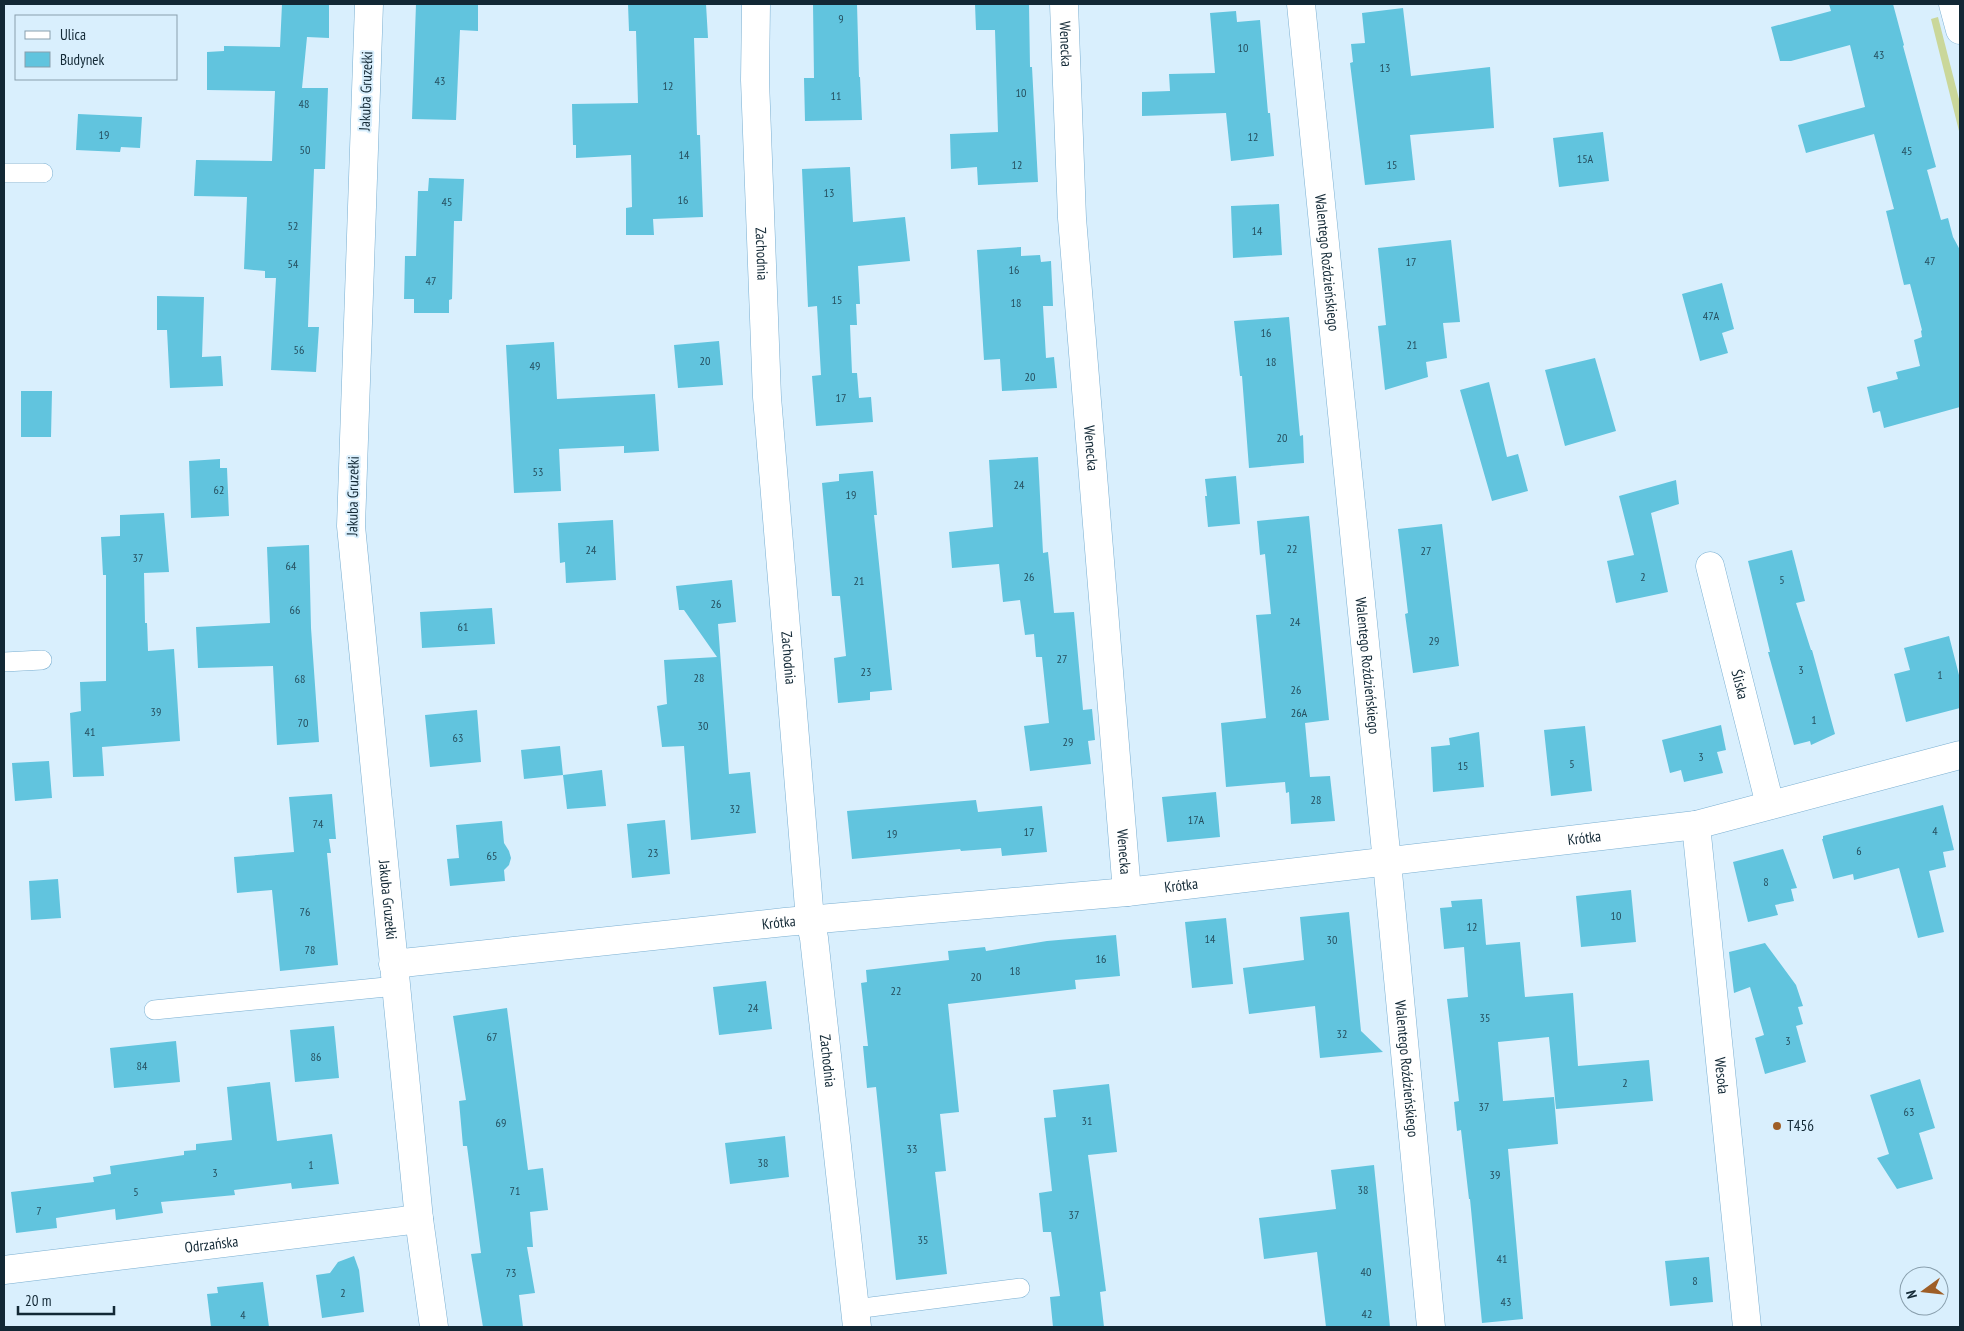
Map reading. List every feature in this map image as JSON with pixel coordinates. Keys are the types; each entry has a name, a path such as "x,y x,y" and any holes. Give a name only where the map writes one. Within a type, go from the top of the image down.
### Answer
{"street":[{"name":"Jakuba Gruzełki","path":"369,4 351,526 419,1219 434,1327"},
{"name":"Zachodnia","path":"756,4 754,80 767,397 810,920 814,938 856,1318"},
{"name":"Wenecka","path":"1064,4 1072,218 1128,892"},
{"name":"Walentego Roździeńskiego","path":"1300,4 1387,862 1431,1327"},
{"path":"1953,4 1960,30"},
{"name":"Śliska","path":"1710,566 1770,805"},
{"name":"Krótka","path":"395,975 810,920 1128,892 1696,825 1960,755"},
{"name":"Wesoła","path":"1696,825 1747,1327"},
{"name":"Odrzańska","path":"4,1270 419,1219"}],"lane":[{"path":"4,173 43,174"},
{"path":"4,662 42,660"},
{"path":"154,1010 395,975"},
{"name":"Zachodnia","path":"856,1318 1020,1288"}],"green space":[{"path":"1938,17 1960,103 1960,135 1931,19"}],"building":[{"path":"282,4 329,4 329,38 307,37 302,88 328,88 325,169 314,169 308,327 319,327 316,372 271,370 276,278 265,278 265,271 244,269 247,197 194,196 196,160 272,161 275,91 207,90 207,52 224,51 224,46 280,47"},
{"path":"416,4 478,4 478,31 460,30 456,120 412,119"},
{"path":"628,4 706,4 708,38 694,38 697,135 700,135 703,217 653,219 654,235 626,235 626,208 632,207 631,155 576,158 576,145 573,145 572,104 638,103 636,31 629,31"},
{"path":"813,4 857,4 862,120 805,121 804,78 814,78"},
{"path":"975,4 1029,4 1030,67 1032,67 1038,182 978,185 977,167 951,169 950,134 998,132 995,30 976,30"},
{"path":"1829,4 1893,4 1936,167 1927,170 1941,220 1948,218 1953,237 1960,250 1960,407 1884,428 1880,411 1873,413 1867,387 1898,379 1896,372 1920,366 1914,340 1922,337 1922,330 1910,284 1904,285 1886,211 1894,209 1874,134 1806,153 1798,125 1865,107 1850,45 1791,61 1780,61 1771,27 1831,11"},
{"path":"1403,8 1411,76 1490,67 1494,128 1410,135 1415,180 1365,185 1350,63 1353,62 1351,44 1365,43 1362,13"},
{"path":"1236,11 1237,22 1260,20 1268,113 1270,113 1274,156 1231,161 1226,113 1142,116 1142,92 1170,91 1169,74 1215,73 1210,13"},
{"path":"78,114 142,117 140,148 121,147 120,152 76,150"},
{"path":"1603,132 1609,181 1559,187 1553,138"},
{"path":"850,167 853,222 905,217 910,261 858,266 860,304 856,304 857,325 850,325 852,373 857,373 859,398 871,397 873,422 816,426 812,376 821,375 817,306 808,307 802,169"},
{"path":"429,178 464,179 462,221 454,221 452,299 449,300 449,313 414,313 414,299 404,299 405,256 416,256 418,191 428,191"},
{"path":"1279,204 1282,255 1233,258 1231,206"},
{"path":"1451,240 1460,322 1443,323 1447,358 1426,362 1428,377 1385,390 1378,326 1386,325 1378,248"},
{"path":"1021,247 1021,256 1040,255 1041,262 1051,261 1053,306 1043,306 1046,358 1054,357 1057,388 1002,391 1000,359 984,360 977,250"},
{"path":"1722,283 1734,329 1722,333 1728,353 1700,361 1682,294"},
{"path":"157,296 204,297 202,357 221,356 223,386 170,388 167,330 157,330"},
{"path":"1289,317 1300,436 1303,435 1304,463 1249,468 1242,376 1240,376 1234,321"},
{"path":"719,341 723,385 678,388 674,345"},
{"path":"554,342 557,399 655,394 659,451 624,453 624,446 559,449 561,491 514,493 506,345"},
{"path":"1595,358 1616,431 1565,446 1545,370"},
{"path":"1489,382 1507,457 1518,454 1528,491 1492,501 1460,390"},
{"path":"21,391 52,391 51,437 21,437"},
{"path":"1038,457 1043,553 1048,552 1054,613 1074,612 1083,710 1092,709 1095,740 1088,741 1091,764 1030,771 1024,726 1049,723 1042,657 1036,657 1034,634 1025,635 1020,600 1003,602 999,564 952,568 949,532 993,527 989,460"},
{"path":"220,459 220,468 227,468 229,516 191,518 189,461"},
{"path":"873,471 877,515 874,515 892,690 870,692 870,700 838,703 834,658 846,656 840,596 832,596 822,483 839,481 839,474"},
{"path":"1236,476 1240,524 1208,527 1205,479"},
{"path":"1676,480 1679,504 1651,513 1668,592 1616,603 1607,561 1634,555 1619,496"},
{"path":"164,513 169,572 144,573 145,623 147,623 148,651 174,649 180,741 102,747 104,776 73,777 70,713 81,711 80,682 106,681 106,575 103,575 101,537 120,536 120,515"},
{"path":"1309,516 1329,720 1305,723 1310,777 1330,776 1335,821 1291,824 1289,792 1286,793 1285,782 1226,787 1221,723 1266,718 1256,615 1271,614 1265,554 1260,555 1257,521"},
{"path":"613,520 616,580 566,583 565,562 560,563 558,523"},
{"path":"1442,524 1459,666 1413,673 1405,614 1408,613 1398,529"},
{"path":"309,545 311,628 319,742 277,745 273,666 198,668 196,627 270,623 267,547"},
{"path":"1792,550 1805,601 1796,603 1812,650 1835,734 1811,745 1810,741 1794,745 1768,652 1770,652 1748,561"},
{"path":"732,580 736,622 718,624 729,774 750,772 756,833 691,840 684,746 662,747 657,706 667,704 664,660 717,657 684,610 679,610 676,586"},
{"path":"492,608 495,644 422,648 420,612"},
{"path":"1949,636 1960,679 1960,708 1906,722 1894,674 1910,670 1904,648"},
{"path":"477,710 481,762 430,767 425,715"},
{"path":"1721,725 1726,750 1717,752 1723,773 1684,782 1681,770 1670,773 1662,740"},
{"path":"1585,726 1592,791 1551,796 1544,730"},
{"path":"1479,732 1484,787 1433,792 1431,747 1450,745 1449,738"},
{"path":"560,746 563,775 524,779 521,750"},
{"path":"49,761 52,798 15,801 12,763"},
{"path":"602,770 606,806 567,809 563,775"},
{"path":"1216,792 1220,837 1167,842 1162,797"},
{"path":"332,794 336,839 329,839 331,853 327,853 338,965 280,971 272,890 237,893 234,857 294,852 289,797"},
{"path":"976,800 978,812 1042,806 1047,852 1002,856 1001,848 961,851 960,849 852,859 847,811"},
{"path":"1943,805 1954,850 1943,852 1946,867 1929,871 1944,932 1918,938 1899,868 1854,880 1853,874 1833,879 1822,839 1823,836"},
{"path":"665,820 670,874 632,878 627,824"},
{"path":"502,821 504,843 511,858 509,865 504,870 505,881 450,886 447,859 459,858 456,825"},
{"path":"1783,849 1797,888 1791,889 1794,901 1775,905 1778,915 1748,922 1733,862"},
{"path":"58,879 61,918 31,920 29,881"},
{"path":"1631,890 1636,942 1581,947 1576,896"},
{"path":"1482,899 1486,945 1520,942 1525,997 1573,993 1578,1066 1649,1060 1653,1101 1556,1109 1549,1037 1498,1042 1503,1101 1554,1097 1558,1144 1508,1149 1523,1319 1482,1323 1461,1130 1457,1131 1454,1102 1459,1101 1447,999 1468,997 1464,947 1444,949 1440,908 1452,907 1451,901"},
{"path":"1349,912 1361,1031 1383,1052 1320,1058 1315,1006 1249,1014 1243,968 1304,960 1300,917"},
{"path":"1226,918 1233,984 1192,988 1185,922"},
{"path":"1116,935 1120,976 1075,980 1076,989 948,1004 959,1112 940,1114 946,1171 935,1172 947,1274 896,1280 876,1087 867,1088 863,1046 868,1046 861,983 867,982 866,970 949,960 948,951 985,947 986,951 1047,941"},
{"path":"1765,943 1796,985 1803,1006 1798,1007 1803,1024 1796,1026 1806,1062 1765,1074 1755,1038 1764,1035 1750,987 1734,993 1729,952"},
{"path":"766,981 772,1029 719,1035 713,987"},
{"path":"507,1008 528,1170 543,1168 548,1210 530,1212 533,1247 527,1247 535,1293 519,1295 523,1327 483,1327 471,1254 481,1253 467,1146 463,1146 459,1101 466,1100 453,1016"},
{"path":"334,1026 339,1078 295,1082 290,1030"},
{"path":"176,1041 180,1082 114,1088 110,1048"},
{"path":"1920,1079 1935,1128 1919,1133 1933,1179 1897,1189 1877,1158 1889,1154 1870,1095"},
{"path":"270,1082 277,1141 332,1134 339,1184 292,1189 291,1183 234,1190 235,1195 161,1202 163,1213 116,1220 115,1209 56,1218 57,1228 16,1233 11,1192 94,1182 93,1177 111,1174 110,1166 184,1155 184,1151 196,1150 196,1144 232,1140 227,1087"},
{"path":"1109,1084 1117,1152 1088,1155 1106,1291 1100,1292 1104,1327 1053,1327 1050,1297 1060,1296 1051,1232 1043,1232 1039,1193 1052,1191 1044,1118 1056,1117 1053,1090"},
{"path":"785,1136 789,1177 730,1184 725,1143"},
{"path":"1374,1165 1390,1327 1326,1327 1317,1252 1264,1259 1259,1218 1336,1209 1331,1170"},
{"path":"354,1256 359,1270 364,1312 322,1318 316,1275 330,1273 338,1262"},
{"path":"1709,1257 1713,1302 1670,1306 1665,1261"},
{"path":"263,1282 269,1327 211,1327 207,1294 218,1293 217,1287"}],"place":[{"name":"T456","path":"1777,1126"}]}
